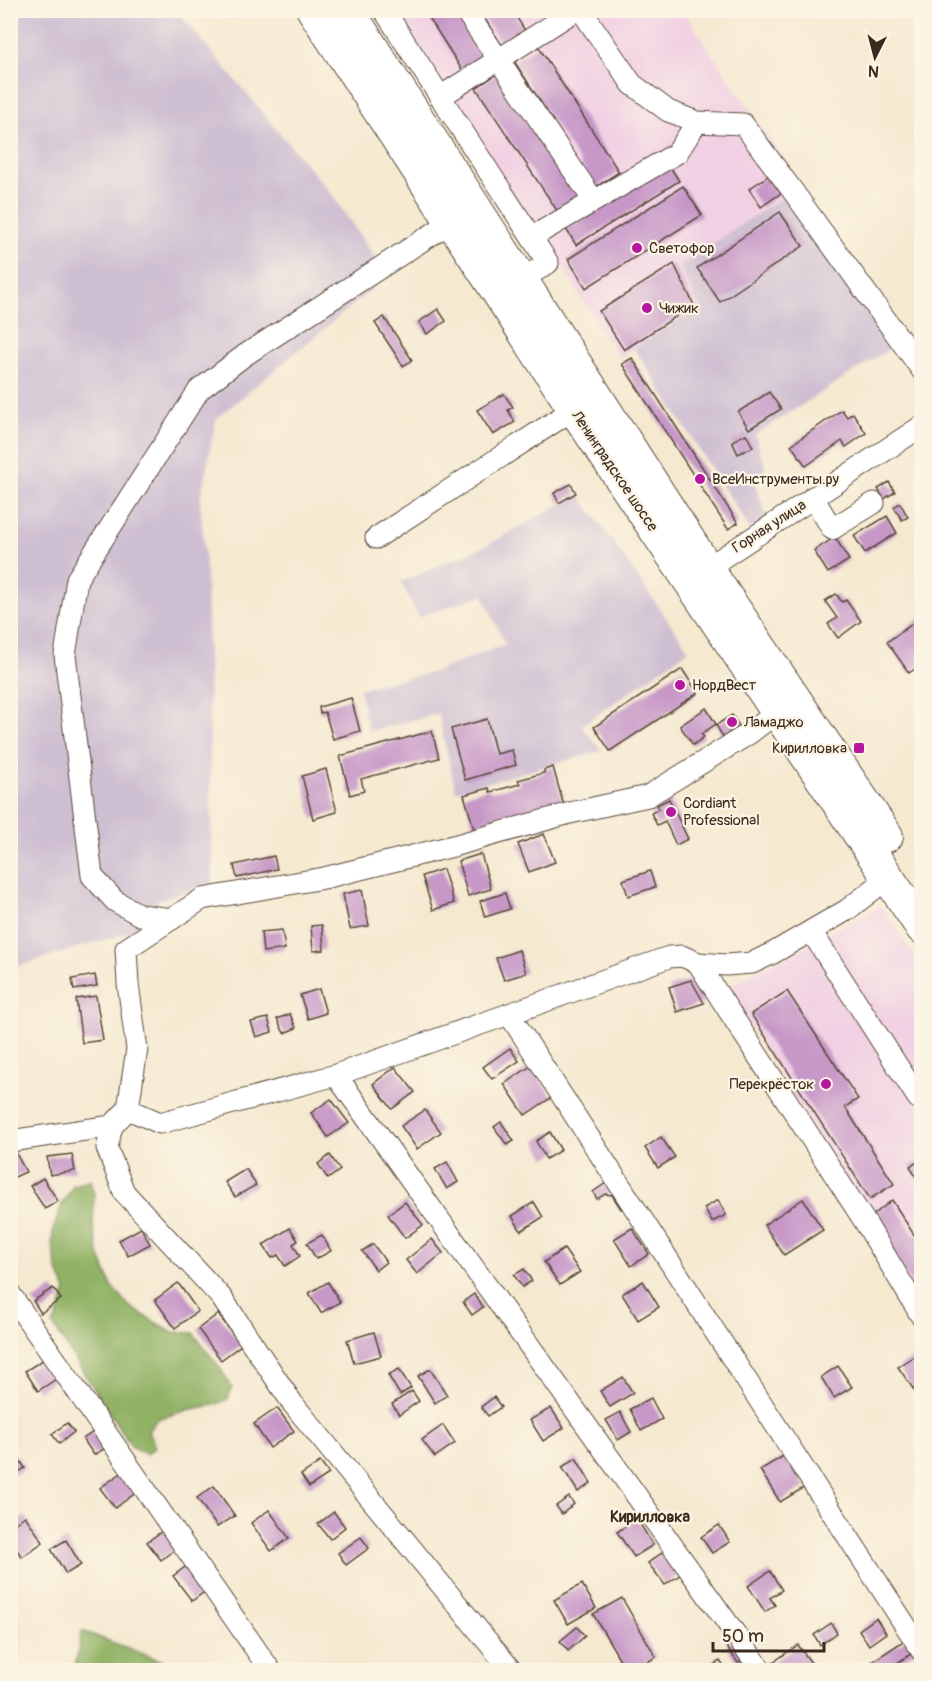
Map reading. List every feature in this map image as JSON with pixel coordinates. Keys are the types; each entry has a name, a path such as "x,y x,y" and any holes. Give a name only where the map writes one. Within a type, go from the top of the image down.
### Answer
{"highway":[{"name":"Ленинградское шоссе","path":"313,10 574,409 921,928"},
{"name":"Ленинградское шоссе","path":"348,10 707,568 921,888"}],"street":[{"path":"384,10 548,263 521,280"},
{"path":"465,10 594,201"},
{"path":"440,97 576,10"},
{"path":"581,10 632,84 668,111 697,122 743,124 921,370"},
{"path":"532,237 677,153 697,122"},
{"path":"172,919 140,915 123,906 115,901 92,876 65,655 77,579 199,390 245,355 451,222"},
{"path":"376,538 574,409"},
{"name":"Горная улица","path":"707,568 921,426"},
{"path":"813,497 832,529 874,503"},
{"path":"511,1671 293,1404 221,1297 124,1192 107,1148 112,1126 128,1109 137,1049 128,984 126,949 202,899 324,878 453,846 570,813 648,795 750,733 776,713"},
{"path":"128,1109 160,1123 336,1075 669,957 682,956 698,963 726,965 752,963 847,910 888,878"},
{"path":"811,931 918,1098 921,1095"},
{"path":"698,963 865,1222 921,1317"},
{"path":"509,1014 921,1651"},
{"path":"336,1075 761,1671"},
{"path":"10,1141 112,1126"},
{"path":"10,1294 270,1670"}],"shaded area":[{"path":"11,11 177,11 334,197 387,276 216,419 200,501 206,569 213,883 158,900 147,927 11,968"},
{"path":"389,11 683,11 801,184 757,213 699,307 619,358 559,262"},
{"path":"787,194 891,348 755,435 766,469 753,478 767,518 750,529 634,348 699,307 680,266"},
{"path":"579,494 689,650 581,726 602,751 456,791 438,714 369,731 359,689 435,672 505,644 483,595 419,617 401,582 487,545"},
{"path":"881,906 921,966 921,1307 727,987"}],"green space":[{"path":"90,1180 94,1195 93,1226 99,1254 112,1287 130,1307 171,1332 193,1333 232,1388 228,1399 214,1405 157,1419 148,1431 155,1447 146,1454 131,1446 53,1325 66,1291 57,1268 52,1244 53,1231 62,1204 74,1185"},
{"path":"82,1631 186,1670 74,1670"}],"water":[{"path":"10,1601 19,1626 15,1670 11,1670"}],"building":[{"path":"424,10 458,10 489,58 464,73"},
{"path":"479,10 512,10 526,32 503,47"},
{"path":"538,46 619,172 596,187 514,61"},
{"path":"500,72 582,196 558,212 476,88"},
{"path":"669,165 679,181 576,245 566,229"},
{"path":"768,176 781,193 761,207 749,189"},
{"path":"683,186 702,215 586,288 568,259"},
{"path":"780,212 803,246 720,302 697,268"},
{"name":"Чижик","path":"674,264 694,305 624,350 599,311"},
{"path":"438,309 446,321 427,334 419,322"},
{"path":"384,317 412,360 403,366 375,323"},
{"path":"632,358 738,523 728,529 622,364"},
{"path":"769,392 781,409 749,429 738,412"},
{"path":"504,394 513,407 508,410 515,422 493,435 477,410"},
{"path":"842,410 847,417 853,413 866,433 846,447 842,441 806,466 791,445"},
{"path":"746,434 753,447 738,454 732,441"},
{"path":"889,482 895,492 884,499 878,489"},
{"path":"571,484 576,493 559,503 554,493"},
{"path":"900,503 908,517 902,520 894,507"},
{"path":"887,516 897,533 865,553 854,536"},
{"path":"835,537 849,560 828,573 814,551"},
{"path":"836,594 842,602 846,600 861,621 838,638 828,624 837,618 825,601"},
{"path":"922,617 922,664 909,673 887,642"},
{"path":"682,669 698,693 610,751 594,727"},
{"path":"351,698 360,731 333,739 325,712 320,713 319,707"},
{"path":"706,708 716,724 701,734 704,737 693,745 680,726"},
{"path":"732,715 739,726 723,737 716,725"},
{"path":"487,719 496,754 512,750 516,765 465,780 451,729"},
{"path":"432,731 439,758 361,779 364,791 350,795 340,756"},
{"path":"14,740 18,772 10,773 10,741"},
{"path":"553,767 564,806 474,829 464,795 489,788 490,792 520,784 518,780 544,773 544,770"},
{"path":"326,769 337,812 313,819 302,776"},
{"path":"669,799 688,839 676,845 665,821 657,825 651,813 659,809 657,805"},
{"path":"544,834 555,862 529,872 518,844"},
{"path":"481,854 491,889 468,896 458,861"},
{"path":"274,856 277,869 237,878 234,865"},
{"path":"443,869 454,903 433,910 422,876"},
{"path":"650,871 655,887 628,896 623,880"},
{"path":"362,890 369,926 350,929 343,894"},
{"path":"505,893 510,909 485,917 480,901"},
{"path":"322,925 324,950 313,951 311,926"},
{"path":"282,930 285,949 263,952 261,932"},
{"path":"519,950 526,973 504,980 496,958"},
{"path":"95,975 97,986 74,990 72,979"},
{"path":"691,980 704,1003 677,1012 669,987"},
{"path":"319,989 326,1013 308,1019 300,995"},
{"path":"787,991 858,1099 845,1107 894,1184 870,1199 751,1014"},
{"path":"96,996 103,1040 82,1043 76,999"},
{"path":"290,1014 296,1028 284,1033 277,1019"},
{"path":"268,1018 272,1032 256,1037 251,1022"},
{"path":"510,1048 519,1061 492,1079 483,1067"},
{"path":"531,1066 552,1097 525,1115 504,1084"},
{"path":"395,1067 415,1092 392,1109 373,1084"},
{"path":"331,1099 349,1123 328,1137 311,1113"},
{"path":"425,1110 441,1132 417,1149 401,1126"},
{"path":"501,1122 514,1141 507,1145 494,1127"},
{"path":"550,1132 561,1150 546,1159 536,1141"},
{"path":"661,1137 675,1157 658,1168 645,1148"},
{"path":"12,1146 26,1172 10,1179 10,1147"},
{"path":"72,1154 75,1171 50,1175 47,1157"},
{"path":"330,1155 340,1170 328,1179 318,1164"},
{"path":"922,1160 922,1173 916,1177 910,1166"},
{"path":"447,1162 458,1182 447,1189 435,1169"},
{"path":"246,1169 256,1185 235,1197 225,1182"},
{"path":"43,1178 58,1201 45,1209 30,1186"},
{"path":"606,1183 614,1186 630,1204 621,1209 612,1195 605,1194 597,1199 593,1192"},
{"path":"803,1199 823,1230 784,1255 764,1225"},
{"path":"718,1200 726,1215 712,1222 704,1208"},
{"path":"892,1200 914,1235 922,1232 922,1300 871,1217"},
{"path":"405,1202 423,1225 405,1238 388,1215"},
{"path":"534,1202 543,1217 521,1231 512,1216"},
{"path":"141,1228 150,1244 128,1256 119,1240"},
{"path":"290,1228 298,1241 293,1244 300,1256 285,1266 278,1255 272,1258 263,1245"},
{"path":"632,1228 649,1254 631,1266 614,1239"},
{"path":"322,1235 331,1251 316,1259 307,1243"},
{"path":"432,1239 443,1253 417,1274 406,1260"},
{"path":"373,1244 386,1262 376,1270 362,1251"},
{"path":"564,1249 580,1272 560,1285 544,1262"},
{"path":"524,1269 532,1281 522,1287 514,1275"},
{"path":"643,1281 659,1307 638,1320 622,1294"},
{"path":"328,1282 340,1302 321,1313 309,1293"},
{"path":"178,1283 198,1311 175,1328 155,1300"},
{"path":"53,1288 61,1299 41,1313 33,1301"},
{"path":"474,1294 483,1307 472,1315 463,1302"},
{"path":"218,1314 241,1345 221,1360 198,1329"},
{"path":"374,1332 381,1356 354,1363 347,1340"},
{"path":"917,1355 922,1362 922,1389 916,1393 898,1367"},
{"path":"46,1358 59,1377 38,1391 25,1371"},
{"path":"838,1366 852,1387 834,1398 821,1377"},
{"path":"399,1369 411,1388 400,1395 388,1375"},
{"path":"430,1369 447,1395 435,1403 418,1376"},
{"path":"623,1377 633,1393 610,1407 600,1391"},
{"path":"412,1391 419,1401 399,1415 392,1404"},
{"path":"494,1397 501,1407 488,1416 481,1407"},
{"path":"651,1398 662,1419 641,1431 630,1409"},
{"path":"277,1408 294,1431 270,1448 254,1424"},
{"path":"551,1408 564,1428 543,1441 530,1420"},
{"path":"620,1412 631,1432 618,1440 606,1420"},
{"path":"67,1423 74,1432 59,1444 52,1434"},
{"path":"443,1425 455,1443 435,1457 422,1440"},
{"path":"96,1430 107,1447 94,1455 83,1439"},
{"path":"785,1455 805,1487 780,1502 760,1470"},
{"path":"17,1456 25,1468 10,1477 10,1460"},
{"path":"576,1458 591,1483 578,1492 562,1467"},
{"path":"320,1462 329,1474 309,1487 301,1475"},
{"path":"127,1469 141,1489 115,1508 100,1488"},
{"path":"214,1486 235,1516 217,1527 197,1498"},
{"path":"569,1497 574,1504 562,1514 556,1506"},
{"path":"269,1510 289,1538 271,1551 251,1523"},
{"path":"334,1512 345,1527 330,1539 318,1524"},
{"path":"25,1516 43,1542 22,1557 10,1540 10,1527"},
{"path":"637,1519 653,1545 634,1557 617,1532"},
{"path":"719,1525 730,1542 712,1553 701,1537"},
{"path":"168,1527 181,1545 161,1560 147,1542"},
{"path":"361,1537 369,1548 346,1565 338,1553"},
{"path":"66,1540 81,1565 66,1574 51,1549"},
{"path":"667,1549 684,1572 665,1585 648,1563"},
{"path":"192,1562 211,1587 192,1601 173,1576"},
{"path":"770,1571 782,1590 770,1598 775,1605 765,1612 748,1586"},
{"path":"582,1584 596,1608 568,1624 554,1600"},
{"path":"622,1598 656,1657 634,1670 626,1670 593,1614"},
{"path":"876,1618 886,1633 869,1645 859,1630"},
{"path":"831,1623 837,1633 820,1645 814,1635"},
{"path":"577,1627 585,1636 568,1651 560,1641"},
{"path":"908,1638 916,1651 886,1670 871,1670 867,1665"},
{"path":"735,1640 746,1657 738,1663 726,1646"},
{"path":"798,1645 814,1667 809,1670 777,1670 772,1663"},
{"path":"720,1661 726,1670 704,1670"}],"place":[{"name":"Светофор","path":"637,248"},
{"name":"Чижик","path":"647,308"},
{"name":"ВсеИнструменты.ру","path":"700,479"},
{"name":"НордВест","path":"680,685"},
{"name":"Ламаджо","path":"732,722"},
{"name":"Кирилловка","path":"859,748"},
{"name":"Cordiant Professional","path":"671,812"},
{"name":"Перекрёсток","path":"826,1084"}],"district":[{"name":"Кирилловка","path":"650,1516"}]}
